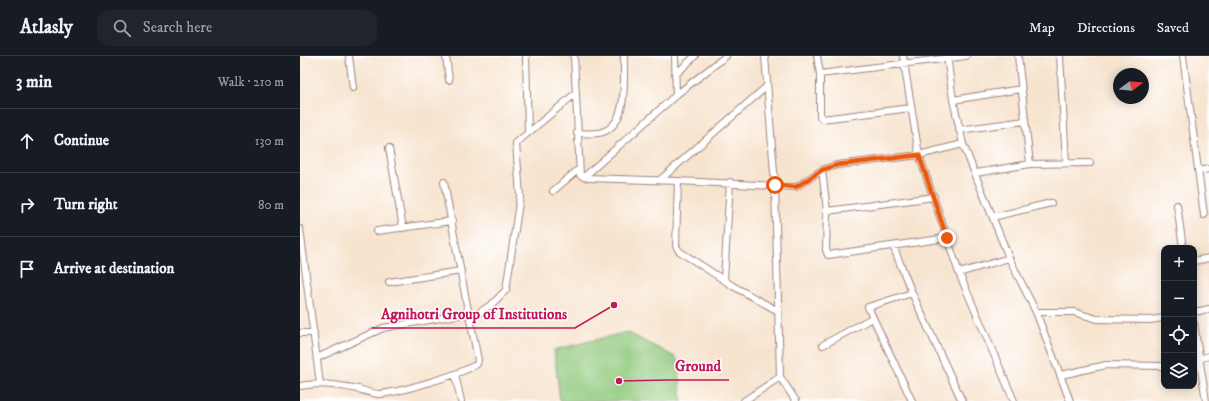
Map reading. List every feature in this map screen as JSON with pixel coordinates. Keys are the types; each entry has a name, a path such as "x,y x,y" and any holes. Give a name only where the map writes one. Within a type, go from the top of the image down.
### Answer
{"street":[{"path":"349,56 353,88"},
{"path":"446,56 449,80"},
{"path":"526,56 528,131"},
{"path":"574,56 579,168 580,175 584,177 730,182 796,187 822,170 841,164 919,155 963,144"},
{"path":"577,133 604,131 620,116 623,107 624,56"},
{"path":"674,56 676,94"},
{"path":"675,77 695,56"},
{"path":"584,177 676,94 726,56"},
{"path":"765,56 766,87 775,185 780,377 796,401"},
{"path":"817,56 820,74 820,116 822,119 911,108"},
{"path":"903,56 903,64 919,155 959,273 1014,401"},
{"path":"820,74 966,56"},
{"path":"1018,56 1030,164"},
{"path":"1060,56 1066,163"},
{"path":"1183,56 1204,215"},
{"path":"947,58 953,100 963,144 976,173 1009,258 1036,312 1070,401"},
{"path":"660,180 766,87"},
{"path":"953,100 1021,89"},
{"path":"317,358 383,328 469,316 492,304 504,294 506,290 520,196 515,145 528,131 576,93"},
{"path":"959,130 1025,121"},
{"path":"389,148 403,228"},
{"path":"976,173 1030,164 1090,163"},
{"path":"553,191 579,168"},
{"path":"1198,171 1209,169"},
{"path":"822,170 827,212 826,250 828,255 947,238"},
{"path":"678,181 677,249 681,254 778,311"},
{"path":"300,386 310,383 341,386 379,394 455,374 477,364 478,360 444,182"},
{"path":"724,280 730,182"},
{"path":"827,212 934,197"},
{"path":"993,217 1051,203"},
{"path":"1177,205 1183,245"},
{"path":"378,231 452,221"},
{"path":"300,229 320,384"},
{"path":"893,246 912,293 962,401"},
{"path":"959,273 1009,258"},
{"path":"1197,260 1209,258"},
{"path":"389,282 461,271"},
{"path":"912,293 868,306 872,318 912,401"},
{"path":"1197,311 1209,309"},
{"path":"1036,312 1074,312 1097,319 1150,320 1161,318"},
{"path":"823,345 872,318"},
{"path":"300,333 314,333"},
{"path":"1206,401 1197,359 1209,356"},
{"path":"1060,375 1106,365 1161,366"},
{"path":"455,374 461,401"},
{"path":"744,401 780,377"}],"green space":[{"path":"627,332 675,357 678,361 682,401 560,401 554,350"}],"place":[{"name":"Agnihotri Group of Institutions","path":"614,305"},
{"name":"Ground","path":"619,381"}],"route":[{"path":"775,185 796,187 802,185 822,170 841,164 919,155 947,238"}]}
